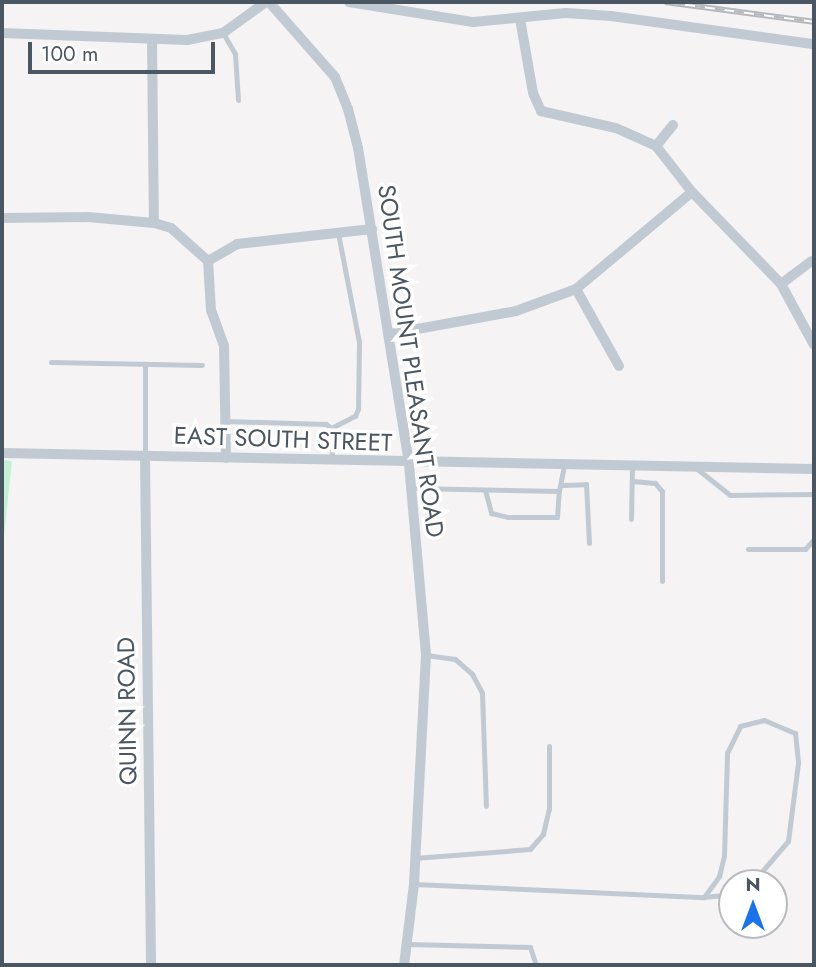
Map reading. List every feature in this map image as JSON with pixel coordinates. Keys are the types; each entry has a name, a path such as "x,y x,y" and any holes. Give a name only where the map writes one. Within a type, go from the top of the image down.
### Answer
{"street":[{"path":"2,33 187,40 223,33 267,2"},
{"name":"SOUTH MOUNT PLEASANT ROAD","path":"267,2 335,77 358,148 409,464 426,655 414,884 404,965"},
{"path":"349,2 472,22 566,13 611,16 814,44"},
{"path":"520,19 533,93 541,110 615,128 656,146 692,192 781,284 814,345"},
{"path":"152,39 154,223"},
{"path":"656,146 673,125"},
{"path":"390,334 516,311 576,289 692,192"},
{"path":"2,218 88,217 154,223 171,228 208,261 211,310 224,346 226,458"},
{"path":"208,261 237,244 372,229"},
{"path":"781,284 811,261"},
{"path":"576,289 619,366"},
{"name":"EAST SOUTH STREET","path":"2,453 409,464 814,469"},
{"name":"QUINN ROAD","path":"145,456 151,965"}],"lane":[{"path":"223,33 235,54 238,100"},
{"path":"331,428 355,416 358,409 359,342 338,233"},
{"path":"51,362 202,365"},
{"path":"145,364 145,456"},
{"path":"225,421 326,424 331,428 332,461"},
{"path":"485,490 491,513 508,517 557,517 564,466"},
{"path":"631,519 632,467"},
{"path":"696,468 730,495 814,494"},
{"path":"632,481 655,482 662,491 662,581"},
{"path":"563,485 586,484 589,542"},
{"path":"411,488 559,491"},
{"path":"748,549 805,549 814,539"},
{"path":"426,655 455,659 472,674 482,693 486,806"},
{"path":"721,869 724,856 727,753 740,726 764,720 796,733 798,763 788,841 764,869"},
{"path":"414,858 530,849 543,834 549,809 549,746"},
{"path":"704,897 718,877"},
{"path":"414,884 718,896"},
{"path":"407,944 530,947 536,965"}],"green space":[{"path":"2,460 12,461 2,556"}],"railway":[{"path":"665,2 814,22"}]}
